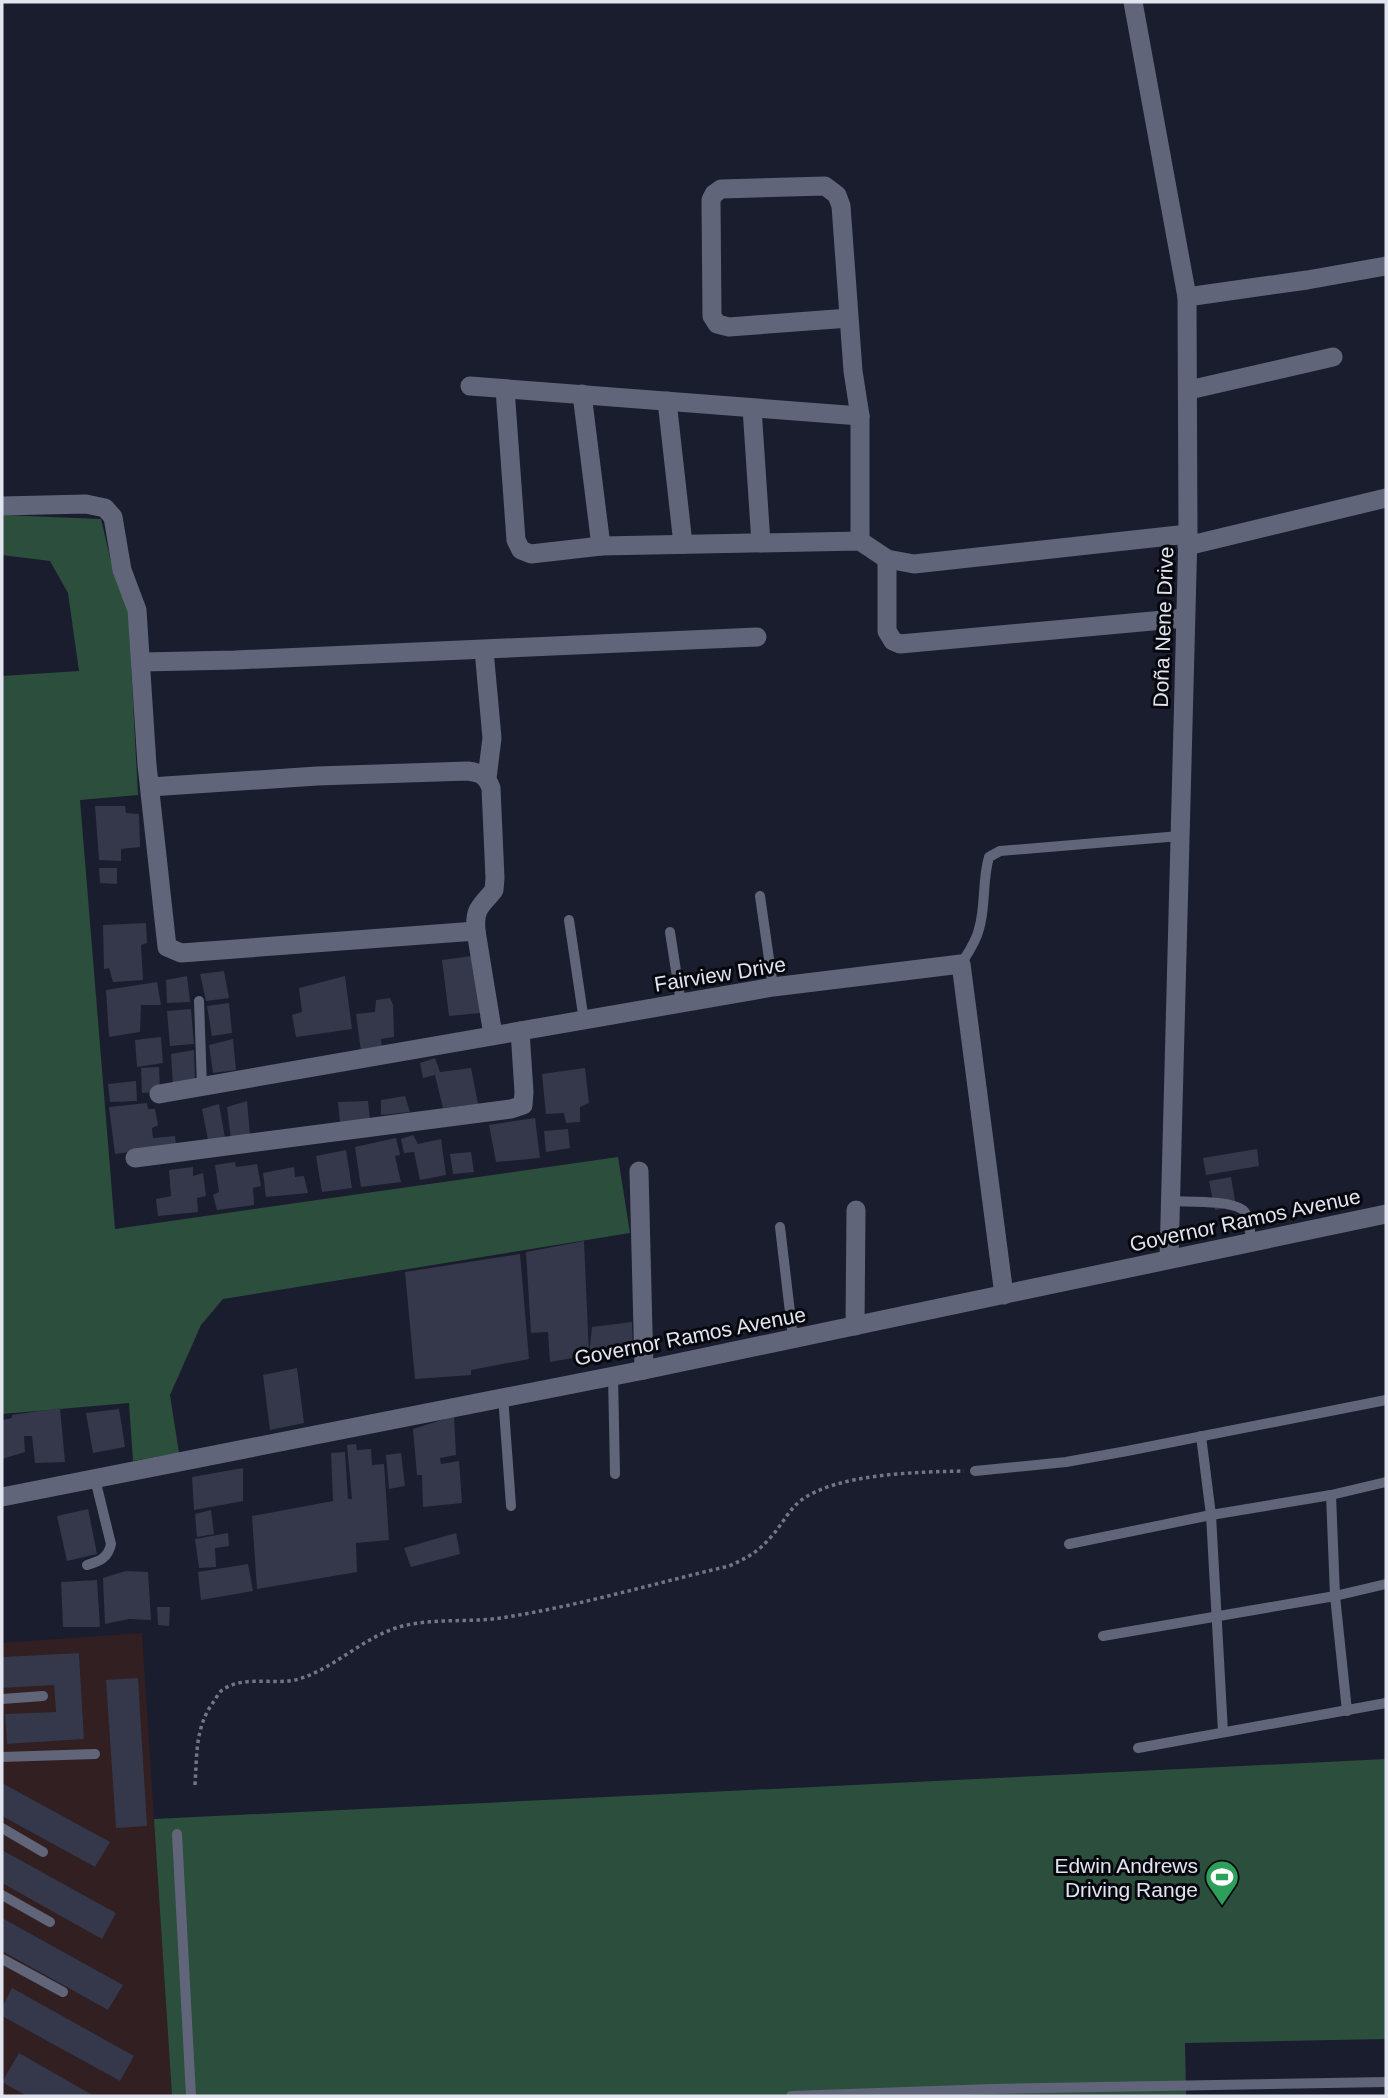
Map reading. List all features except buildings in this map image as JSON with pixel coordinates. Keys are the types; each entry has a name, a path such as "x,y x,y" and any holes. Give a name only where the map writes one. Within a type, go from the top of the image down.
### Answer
{"street":[{"name":"Doña Nene Drive","path":"1133,2 1186,297 1189,390 1188,540 1169,1259"},
{"path":"849,318 729,327 717,324 712,316 711,201 714,194 721,189 825,186 837,195 841,206 849,318 860,416 860,541"},
{"path":"1186,297 1386,266"},
{"path":"1189,390 1333,357"},
{"path":"470,386 860,416"},
{"path":"505,389 516,540 521,550 531,554 601,546 860,541 887,559 914,564 1188,540 1386,498"},
{"path":"582,394 601,546"},
{"path":"667,401 683,544"},
{"path":"752,408 761,543"},
{"path":"2,506 86,504 105,508 113,517 122,570 136,610 142,662 149,787 167,947 181,953 476,931"},
{"path":"887,559 887,631 893,640 900,644 1185,618"},
{"path":"142,662 757,637"},
{"path":"484,650 492,738 487,778"},
{"path":"149,787 317,776 454,771 481,773 487,778 491,788 494,890 479,905 475,918 493,1035"},
{"path":"961,964 1004,1295"},
{"name":"Fairview Drive","path":"159,1094 773,987 961,964"},
{"path":"135,1158 511,1109 523,1105 520,1031"},
{"path":"639,1171 644,1370"},
{"path":"855,1326 856,1210"},
{"name":"Governor Ramos Avenue","path":"2,1497 644,1370 1386,1214"}],"lane":[{"path":"961,964 973,946 980,928 989,857 1000,851 1180,836"},
{"path":"760,896 773,987"},
{"path":"569,920 584,1021"},
{"path":"670,932 681,1003"},
{"path":"199,1001 202,1087"},
{"path":"1171,1201 1229,1205 1242,1209 1246,1215 1251,1242"},
{"path":"780,1227 793,1338"},
{"path":"613,1375 615,1474"},
{"path":"503,1396 511,1506"},
{"path":"975,1471 1066,1462 1386,1401"},
{"path":"1201,1436 1211,1515 1223,1732"},
{"path":"87,1565 102,1561 111,1544 95,1479"},
{"path":"1069,1544 1386,1482"},
{"path":"1331,1494 1335,1595 1347,1711"},
{"path":"1103,1636 1386,1584"},
{"path":"2,1699 43,1696"},
{"path":"1138,1748 1386,1703"},
{"path":"2,1757 95,1754"},
{"path":"2,1828 43,1852"},
{"path":"177,1834 191,2096"},
{"path":"2,1895 50,1922"},
{"path":"2,1959 63,1992"},
{"path":"791,2096 1386,2082"}],"path":[{"path":"195,1785 198,1736 204,1715 221,1692 240,1683 289,1681 306,1676 328,1667 382,1633 407,1625 507,1618 729,1566 751,1556 761,1547 787,1514 802,1500 827,1488 874,1476 975,1471"}],"shaded area":[{"path":"142,1633 172,2096 2,2096 2,2016 120,2081 12,1989 2,2007 2,1951 108,2010 123,1985 2,1918 2,1883 102,1938 116,1913 2,1850 2,1816 95,1867 109,1842 2,1783 2,1679 3,1688 54,1685 56,1712 5,1715 7,1744 84,1739 79,1653 2,1657 2,1643"}],"green space":[{"path":"2,515 101,519 113,570 128,608 138,795 80,800 115,1229 618,1157 630,1233 223,1299 201,1325 170,1395 179,1453 133,1461 129,1403 2,1414 2,676 79,671 68,593 50,561 2,555"},
{"path":"1386,1759 1386,2039 1185,2043 1186,2096 172,2096 154,1819"}],"place":[{"name":"Edwin Andrews Driving Range","path":"1222,1907"}]}
